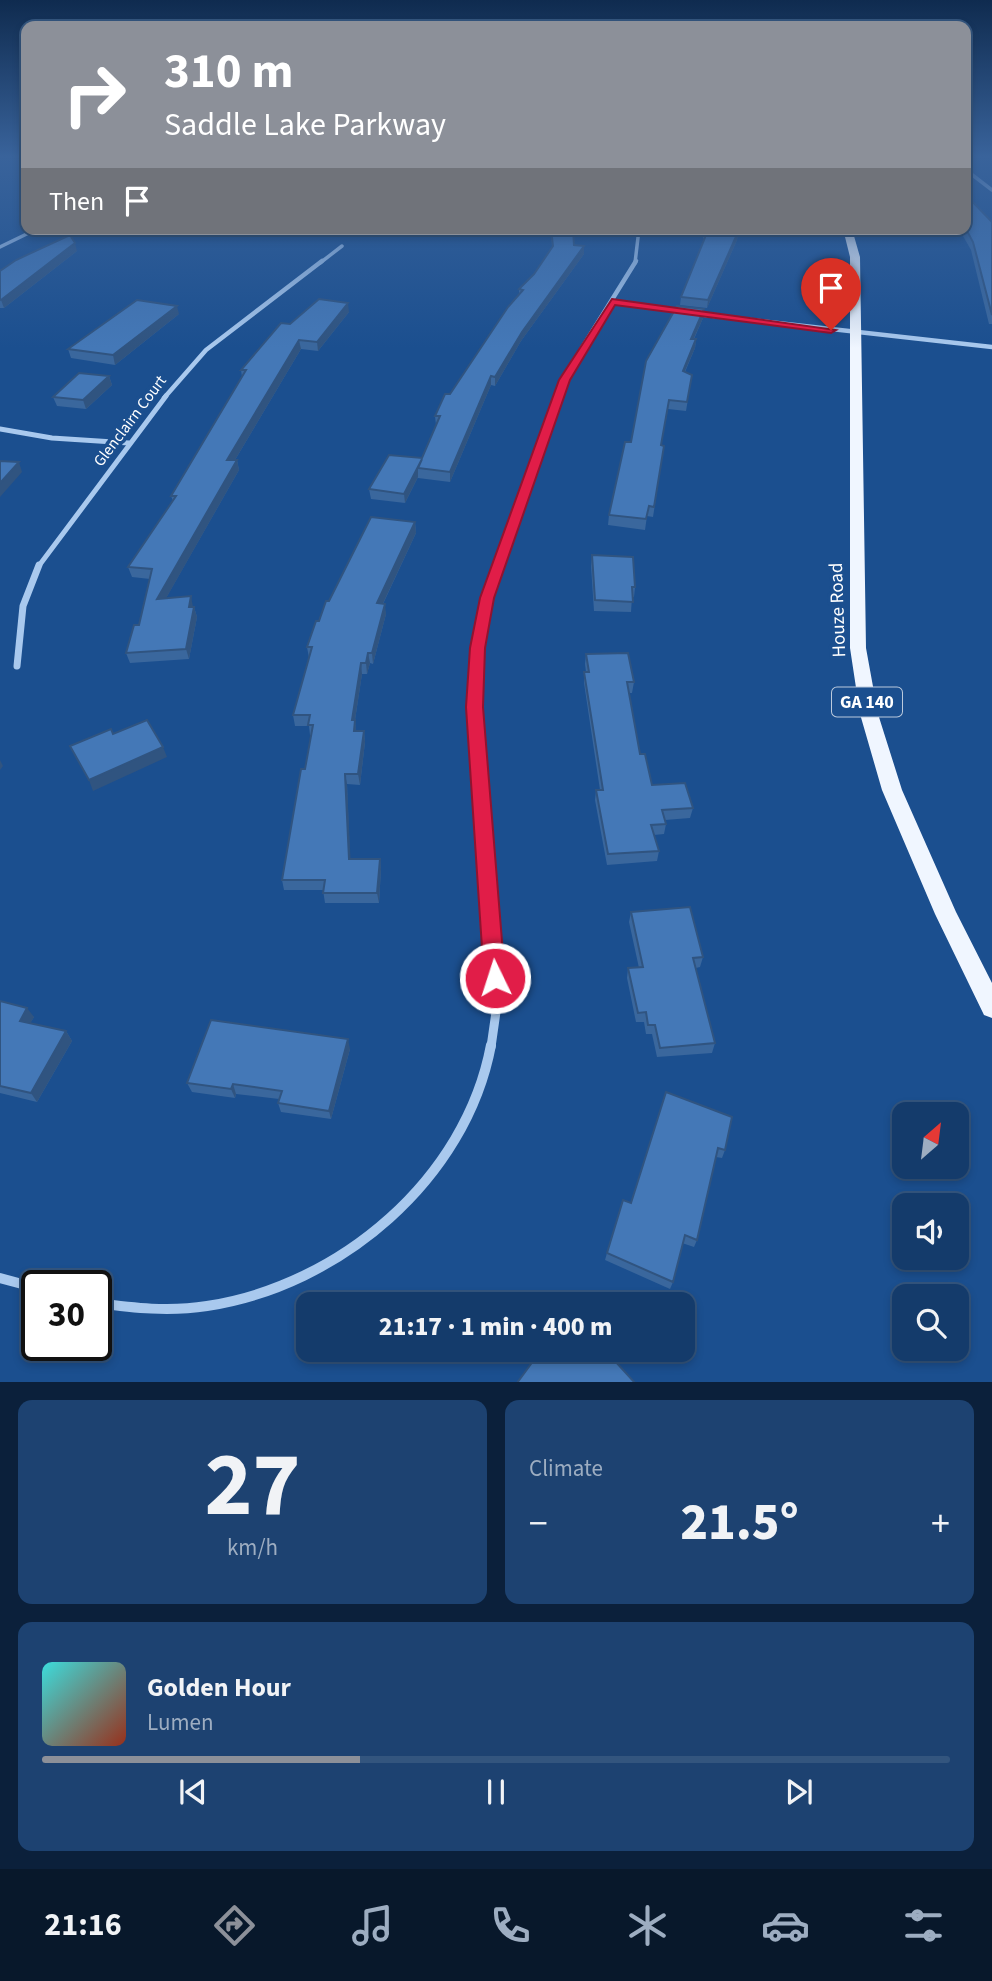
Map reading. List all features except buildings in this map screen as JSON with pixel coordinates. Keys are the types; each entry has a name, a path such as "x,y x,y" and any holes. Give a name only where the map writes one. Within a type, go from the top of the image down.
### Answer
{"main road":[{"name":"Houze Road","path":"849,235 855,257 858,648 869,714 892,790 992,1007"}],"street":[{"path":"0,247 25,235"},
{"path":"112,1305 160,1311 219,1306 294,1282 377,1231 434,1174 474,1105 491,1054 496,1005 474,707 477,648 487,598 564,380 638,257 639,235"},
{"name":"Glenclairn Court","path":"18,666 23,606 38,566 182,374 206,350 342,246"},
{"path":"612,302 992,347"},
{"path":"0,429 52,438 129,443"},
{"path":"0,1278 21,1284"}],"route":[{"path":"495,978 474,707 477,648 487,598 564,380 612,302 831,330"}]}
